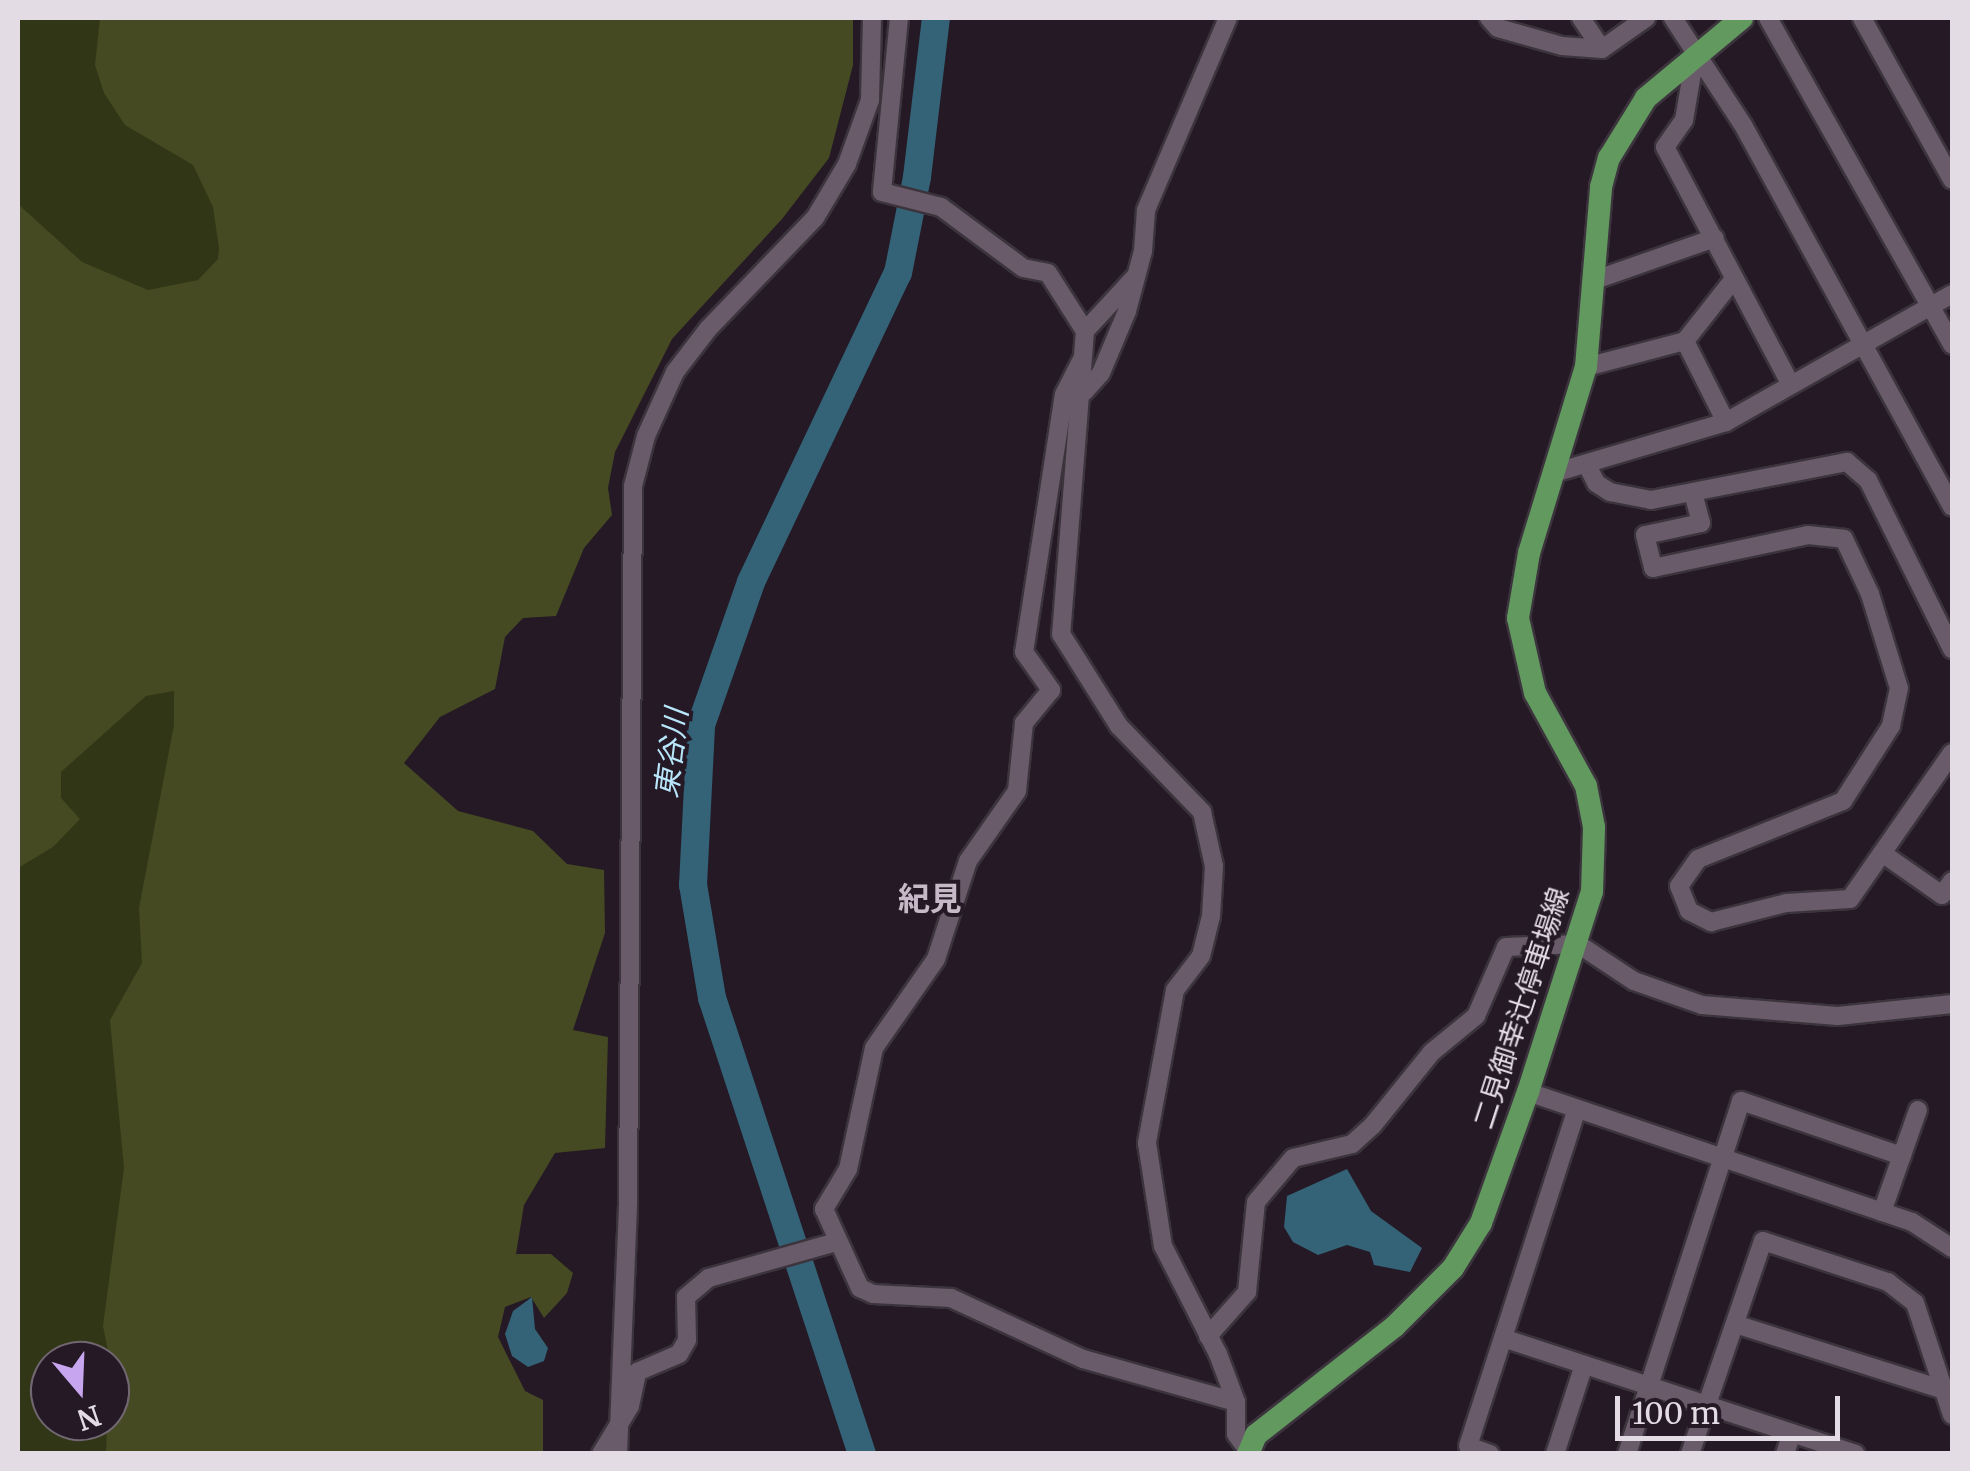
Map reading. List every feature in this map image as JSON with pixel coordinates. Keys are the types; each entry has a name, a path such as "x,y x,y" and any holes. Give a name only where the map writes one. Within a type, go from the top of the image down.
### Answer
{"main road":[{"name":"二見御幸辻停車場線","path":"1247,1451 1395,1326 1453,1268 1480,1223 1528,1092 1592,892 1594,827 1586,786 1536,693 1518,618 1529,553 1557,472 1586,367 1592,281 1609,158 1646,98 1696,50 1742,18"}],"street":[{"path":"618,1454 628,1202 633,486 646,436 675,372 708,328 815,218 847,164 870,100 872,18"},
{"path":"899,18 882,192 935,205 1023,268 1048,273 1085,331 1084,392 1061,634 1119,726 1202,812 1214,866 1201,956 1175,990 1147,1142 1164,1246 1236,1402 1236,1434 1247,1451"},
{"path":"1084,392 1101,373 1136,276 1146,210 1228,18"},
{"path":"1489,18 1498,28 1562,46 1602,49 1646,18"},
{"path":"1581,18 1602,49"},
{"path":"1673,18 1696,50 1952,508"},
{"path":"1768,18 1952,345"},
{"path":"1862,18 1952,180"},
{"path":"1696,50 1684,120 1666,148 1790,383"},
{"path":"1592,281 1715,238"},
{"path":"1085,331 1136,276"},
{"path":"1586,367 1685,341 1733,280"},
{"path":"1557,472 1588,467 1726,422 1952,294"},
{"path":"1685,341 1726,422"},
{"path":"1083,359 1064,394 1024,652 1050,690 1024,723 1017,791 968,861 936,959 911,989 865,1071 848,1169 824,1209 827,1243 860,1288 873,1294 951,1298 1082,1359 1236,1402"},
{"path":"1588,467 1596,483 1632,498 1693,493 1847,462 1868,480 1948,620 1952,650"},
{"path":"1693,493 1702,522 1645,534 1653,568 1808,535 1844,539 1899,688 1891,726 1842,802 1698,858 1681,876 1682,901 1710,922 1786,903 1850,899 1952,753"},
{"path":"1882,854 1942,895 1952,881"},
{"path":"1208,1336 1246,1292 1256,1202 1293,1158 1352,1144 1373,1124 1432,1052 1476,1016 1506,947 1578,944 1634,982 1702,1006 1838,1016 1952,1004"},
{"path":"1528,1092 1882,1212 1939,1235 1952,1248"},
{"path":"1626,1454 1741,1100 1902,1156"},
{"path":"1490,1454 1468,1446 1577,1109"},
{"path":"1882,1212 1918,1110"},
{"path":"1690,1454 1763,1241 1888,1282 1915,1304 1952,1415"},
{"path":"600,1454 630,1406 637,1372 679,1354 687,1340 686,1297 709,1278 759,1260 827,1243"},
{"path":"1734,1324 1944,1390"},
{"path":"1503,1338 1855,1454"},
{"path":"1556,1454 1584,1364"},
{"path":"1785,1454 1792,1433"}],"green space":[{"path":"18,18 181,18 332,314 193,1453 18,1453"},
{"path":"100,18 853,20 853,65 829,158 782,219 672,339 615,452 608,488 612,515 584,548 556,616 523,618 505,637 495,689 440,717 404,763 458,811 533,831 567,864 604,870 605,933 573,1030 608,1037 605,1148 555,1153 524,1205 516,1254 551,1254 573,1273 567,1293 544,1318 531,1297 505,1307 498,1337 525,1391 543,1400 543,1453 106,1453 107,1441 130,1441 130,1341 106,1341 103,1326 124,1168 110,1020 142,963 139,908 174,725 174,691 146,696 61,772 61,798 80,819 53,847 18,868 18,204 82,262 148,290 198,280 218,259 219,248 213,207 193,165 125,125 104,93 95,65"}],"water":[{"path":"1347,1169 1371,1211 1422,1248 1410,1272 1374,1265 1370,1252 1347,1245 1318,1255 1293,1242 1284,1227 1287,1196"},
{"path":"532,1297 535,1329 548,1348 544,1361 528,1367 512,1356 505,1334 513,1311"}],"waterway":[{"name":"東谷川","path":"862,1454 712,998 693,885 701,725 751,582 898,273 917,177 936,18"}],"district":[{"name":"紀見","path":"930,899"}]}
